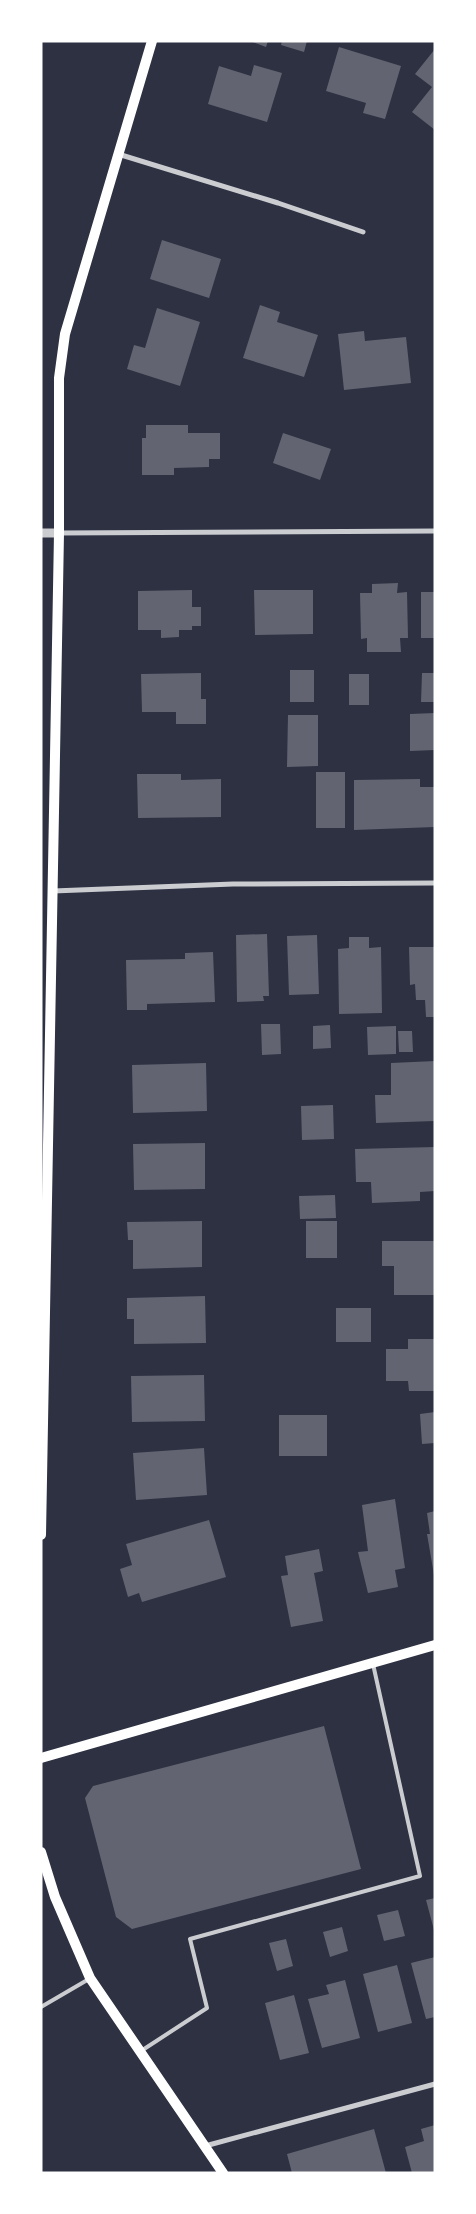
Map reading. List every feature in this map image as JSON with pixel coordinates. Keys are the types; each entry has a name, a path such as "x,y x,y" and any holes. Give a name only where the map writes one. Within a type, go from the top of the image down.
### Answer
{"main road":[{"path":"41,1535 45,1070 53,891 59,533 59,378 66,334 152,41"},
{"path":"41,1758 435,1645"},
{"path":"41,1852 55,1897 90,1978 223,2173"}],"street":[{"path":"118,154 278,202 363,232"},
{"path":"41,533 435,531"},
{"path":"53,891 233,884 435,883"},
{"path":"205,2146 435,2084"}],"lane":[{"path":"141,2051 207,2008 190,1939 420,1876 372,1662"},
{"path":"41,2007 90,1978"}],"building":[{"path":"250,41 268,41 266,47"},
{"path":"282,41 307,41 304,52 281,45"},
{"path":"339,47 401,66 385,119 363,113 366,103 326,91"},
{"path":"435,49 435,130 412,112 432,87 415,74"},
{"path":"254,65 282,73 267,122 208,104 219,66 251,76"},
{"path":"162,240 221,259 209,298 150,279"},
{"path":"260,305 280,312 277,322 318,335 304,377 243,358"},
{"path":"157,308 200,322 180,386 127,369 134,345 145,348"},
{"path":"364,331 365,341 406,337 411,383 344,390 338,334"},
{"path":"146,425 188,425 188,433 220,433 220,459 209,459 209,467 174,468 174,475 142,475 142,438 146,438"},
{"path":"283,433 331,449 320,480 273,463"},
{"path":"398,583 397,593 407,592 408,638 400,638 401,652 367,652 367,638 361,639 360,593 372,593 372,584"},
{"path":"192,590 192,607 201,607 201,626 192,626 192,630 179,630 179,637 161,638 161,630 138,630 138,591"},
{"path":"254,590 313,590 313,634 255,635"},
{"path":"421,592 435,592 435,638 421,638"},
{"path":"290,670 314,670 314,702 290,702"},
{"path":"201,673 201,699 206,699 206,724 176,724 176,712 142,712 141,674"},
{"path":"422,673 435,673 435,702 421,702"},
{"path":"349,674 369,674 369,705 349,705"},
{"path":"435,713 435,750 410,751 410,714"},
{"path":"288,715 318,715 318,766 287,767"},
{"path":"316,772 345,772 345,828 316,828"},
{"path":"137,774 181,774 181,780 221,779 221,817 138,818"},
{"path":"420,779 420,787 435,787 435,827 354,830 354,780"},
{"path":"267,934 269,996 263,996 264,1001 237,1002 236,935"},
{"path":"317,935 319,994 289,995 287,936"},
{"path":"349,937 369,937 369,948 381,947 382,1013 339,1014 338,949 349,948"},
{"path":"409,947 435,947 435,1017 426,1017 425,1000 416,1000 415,984 410,985"},
{"path":"213,952 215,1002 147,1004 147,1010 127,1010 126,960 185,959 185,953"},
{"path":"261,1024 280,1024 281,1054 262,1055"},
{"path":"330,1025 331,1048 313,1049 313,1026"},
{"path":"396,1026 396,1054 368,1055 367,1027"},
{"path":"398,1031 412,1031 413,1052 399,1052"},
{"path":"435,1061 435,1121 376,1123 375,1095 391,1095 391,1063"},
{"path":"206,1063 207,1111 133,1113 132,1065"},
{"path":"333,1105 334,1139 302,1140 301,1106"},
{"path":"205,1143 205,1189 134,1190 133,1144"},
{"path":"435,1147 435,1191 420,1192 420,1201 372,1203 371,1182 356,1182 355,1149"},
{"path":"335,1195 336,1218 300,1219 299,1196"},
{"path":"202,1221 202,1267 133,1269 133,1240 128,1240 127,1222"},
{"path":"306,1221 337,1221 337,1258 306,1258"},
{"path":"382,1241 435,1241 435,1295 394,1295 394,1266 382,1266"},
{"path":"205,1296 206,1343 134,1344 134,1319 127,1319 127,1298"},
{"path":"336,1308 371,1308 371,1342 336,1342"},
{"path":"408,1339 435,1339 435,1391 409,1391 408,1381 386,1381 386,1349 408,1349"},
{"path":"204,1375 205,1421 132,1422 131,1376"},
{"path":"435,1412 435,1443 422,1444 420,1414"},
{"path":"279,1415 327,1415 327,1456 279,1456"},
{"path":"204,1448 207,1495 136,1500 133,1453"},
{"path":"395,1499 405,1568 395,1570 398,1587 368,1593 358,1552 368,1551 362,1505"},
{"path":"435,1511 434,1575 427,1534 430,1534 427,1513"},
{"path":"209,1520 226,1577 142,1602 139,1593 128,1597 120,1569 132,1565 126,1544"},
{"path":"319,1549 323,1571 314,1573 323,1621 291,1627 281,1576 288,1575 285,1556"},
{"path":"324,1726 361,1869 132,1929 116,1917 85,1798 93,1786"},
{"path":"435,1898 435,1929 434,1930 426,1900"},
{"path":"398,1910 405,1936 384,1941 377,1915"},
{"path":"342,1927 348,1951 330,1957 323,1932"},
{"path":"286,1939 293,1966 277,1971 269,1943"},
{"path":"435,1957 435,2017 426,2019 411,1963"},
{"path":"397,1965 412,2023 378,2032 363,1974"},
{"path":"345,1980 360,2038 322,2048 308,1999 329,1994 326,1985"},
{"path":"294,1995 309,2053 280,2060 265,2003"},
{"path":"435,2125 435,2173 412,2173 405,2147 424,2141 421,2129"},
{"path":"374,2129 386,2173 292,2173 287,2154"}]}
